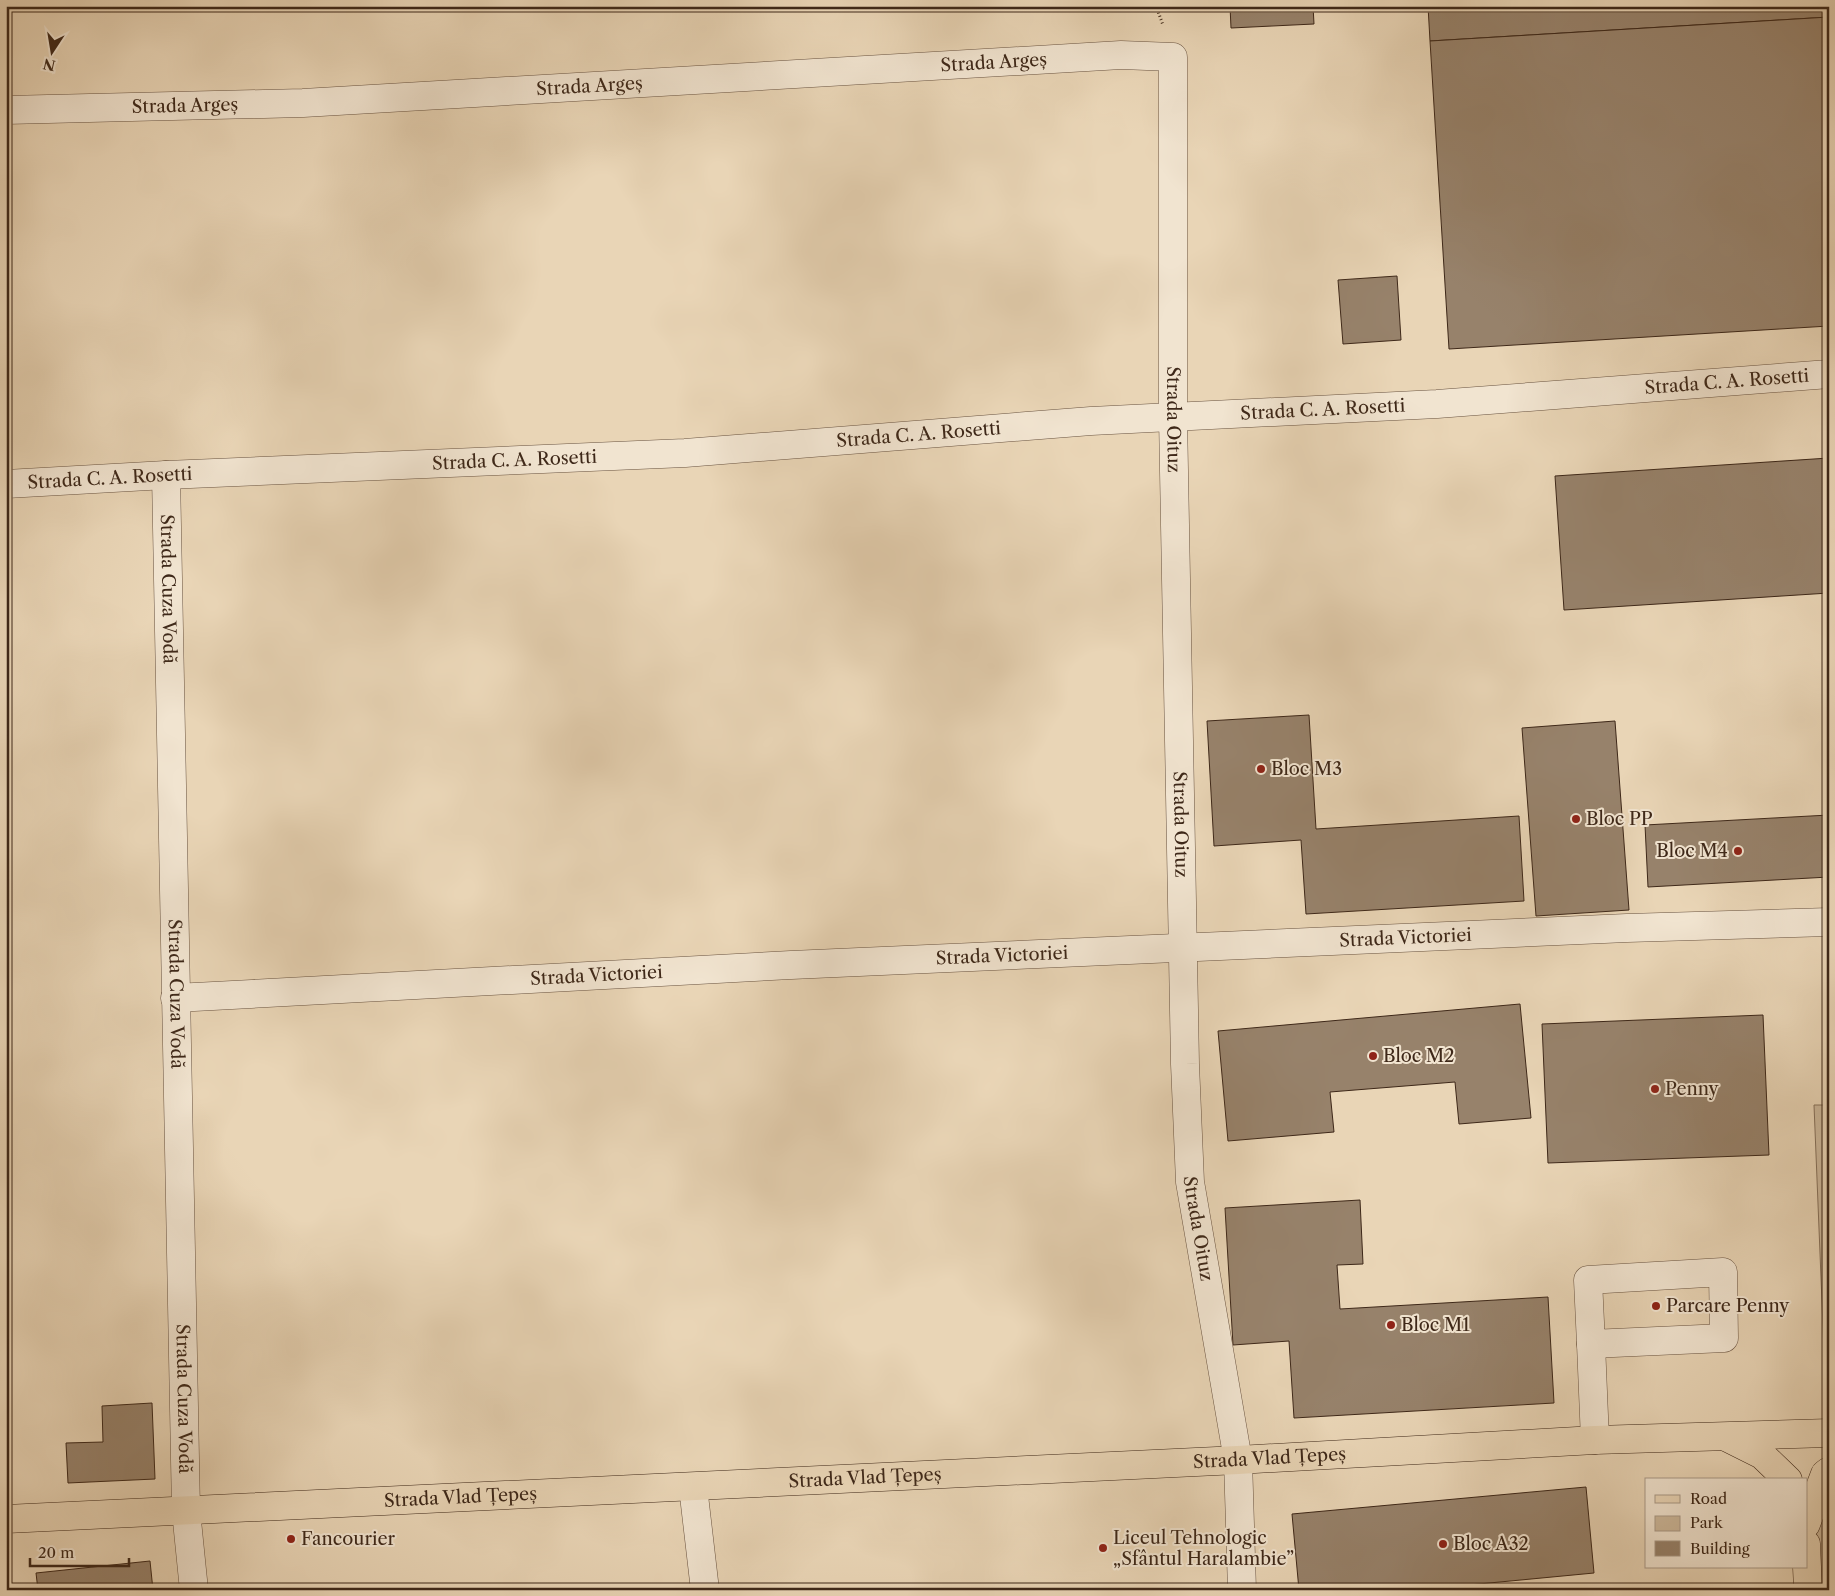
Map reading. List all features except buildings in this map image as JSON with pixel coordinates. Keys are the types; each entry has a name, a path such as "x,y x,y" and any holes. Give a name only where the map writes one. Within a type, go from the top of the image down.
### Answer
{"main road":[{"name":"Strada Vlad Țepeș","path":"6,1519 1238,1460 1595,1440 1829,1433"},
{"name":"Strada Vlad Țepeș","path":"1724,1436 1762,1455 1786,1478"},
{"path":"1808,1519 1825,1474 1829,1471"},
{"path":"1807,1568 1808,1590"}],"street":[{"name":"Strada Argeș","path":"6,110 303,103 1111,56 1173,56"},
{"name":"Strada Oituz","path":"1173,56 1173,417 1185,1064 1190,1182 1238,1460 1242,1590"},
{"name":"Strada C. A. Rosetti","path":"6,484 166,475 324,470 685,453 1091,421 1437,404 1829,374"},
{"name":"Strada Cuza Vodă","path":"166,475 186,1511 194,1590"},
{"name":"Strada Victoriei","path":"175,998 800,964 1627,928 1829,922"},
{"path":"1591,1344 1724,1338 1722,1272 1588,1280 1595,1440"},
{"path":"693,1487 705,1590"}],"green space":[{"path":"1814,1105 1829,1105 1829,1401 1826,1401"},
{"path":"1829,1471 1829,1590 1808,1590 1808,1538"}],"place":[{"name":"Bloc M3","path":"1261,769"},
{"name":"Bloc PP","path":"1576,819"},
{"name":"Bloc M4","path":"1738,851"},
{"name":"Bloc M2","path":"1373,1056"},
{"name":"Penny","path":"1655,1089"},
{"name":"Parcare Penny","path":"1656,1306"},
{"name":"Bloc M1","path":"1391,1325"},
{"name":"Fancourier","path":"291,1539"},
{"name":"Bloc A32","path":"1443,1544"},
{"name":"Liceul Tehnologic „Sfântul Haralambie”","path":"1103,1548"}]}
